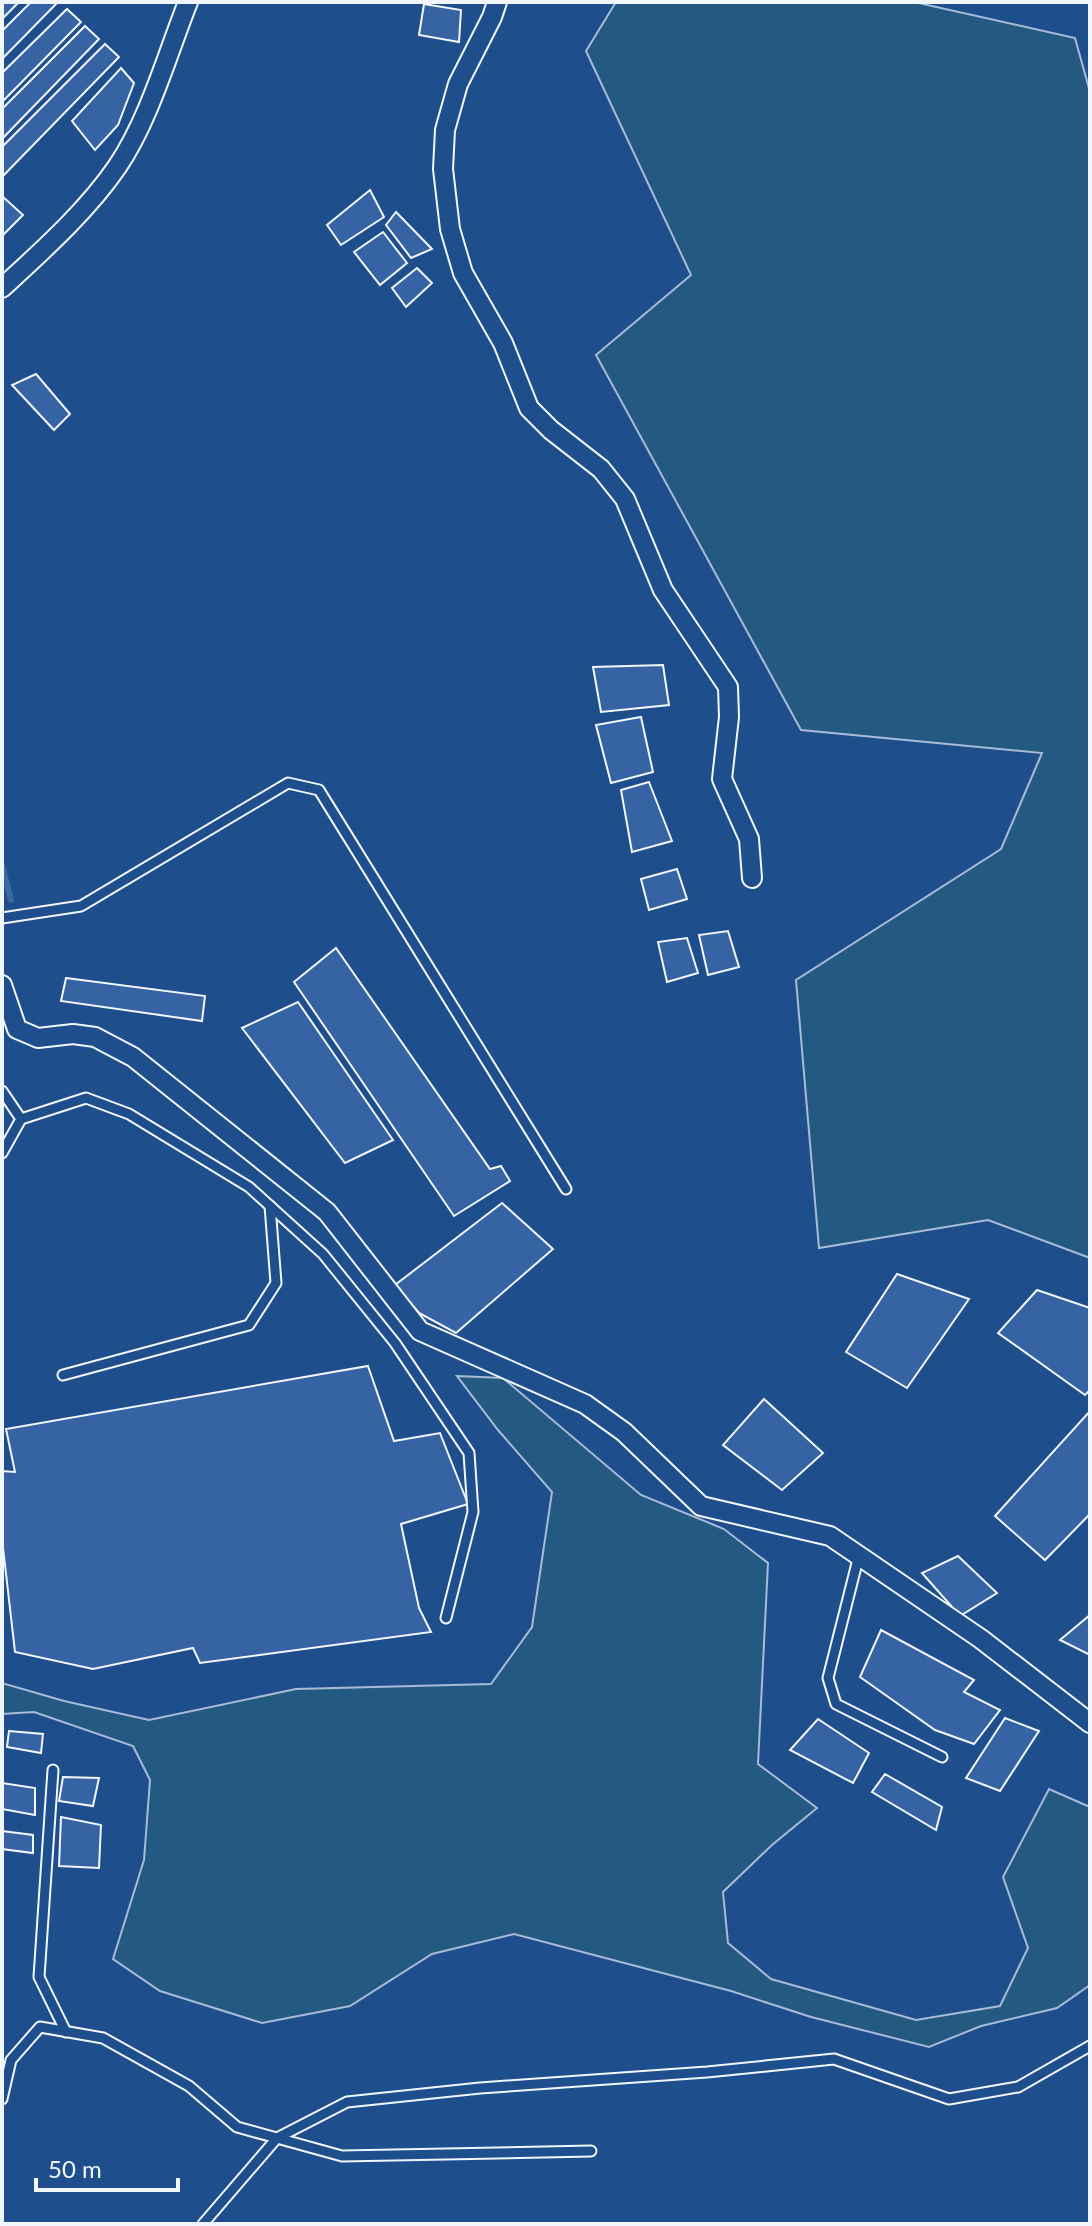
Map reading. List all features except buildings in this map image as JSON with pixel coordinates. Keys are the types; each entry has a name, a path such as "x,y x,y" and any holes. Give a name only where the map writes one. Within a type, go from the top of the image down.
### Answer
{"street":[{"path":"2,288 91,200 117,167 136,135 188,2"},
{"path":"497,2 458,84 445,130 443,169 450,229 463,273 503,343 529,408 551,430 601,469 625,499 663,590 728,687 729,717 722,779 749,839 752,878"},
{"path":"2,985 17,1029 38,1038 73,1034 95,1037 133,1057 327,1212 420,1331 585,1404 624,1432 701,1506 830,1536 981,1639 1090,1723"}],"lane":[{"path":"2,918 81,906 288,783 319,790 566,1189"},
{"path":"2,1091 21,1119"},
{"path":"2,1153 21,1119 86,1098 129,1114 249,1187 323,1254 395,1343 469,1453 473,1512 446,1618"},
{"path":"63,1375 249,1325 276,1283 270,1206"},
{"path":"859,1555 828,1678 836,1704 942,1757"},
{"path":"53,1770 39,1977 66,2032"},
{"path":"2,2099 11,2060 40,2027 103,2038 189,2086 237,2127 342,2156 591,2151"},
{"path":"203,2224 277,2138 347,2102 834,2059 949,2099 1018,2087 1090,2046"}],"shaded area":[{"path":"616,2 914,2 1075,38 1090,92 1090,1258 988,1220 819,1248 796,980 1001,849 1042,753 801,730 596,355 691,275 586,51"},
{"path":"457,1376 503,1378 641,1495 724,1529 768,1563 758,1764 817,1808 723,1892 728,1943 771,1979 916,2020 1000,2006 1028,1948 1003,1877 1049,1789 1090,1807 1090,1985 1057,2008 981,2026 929,2047 514,1934 432,1954 350,2006 262,2023 160,1991 113,1959 144,1860 150,1780 133,1746 34,1712 2,1714 2,1683 149,1720 296,1689 491,1684 532,1627 552,1492 498,1430"}],"waterway":[{"path":"2,865 11,900"}]}
